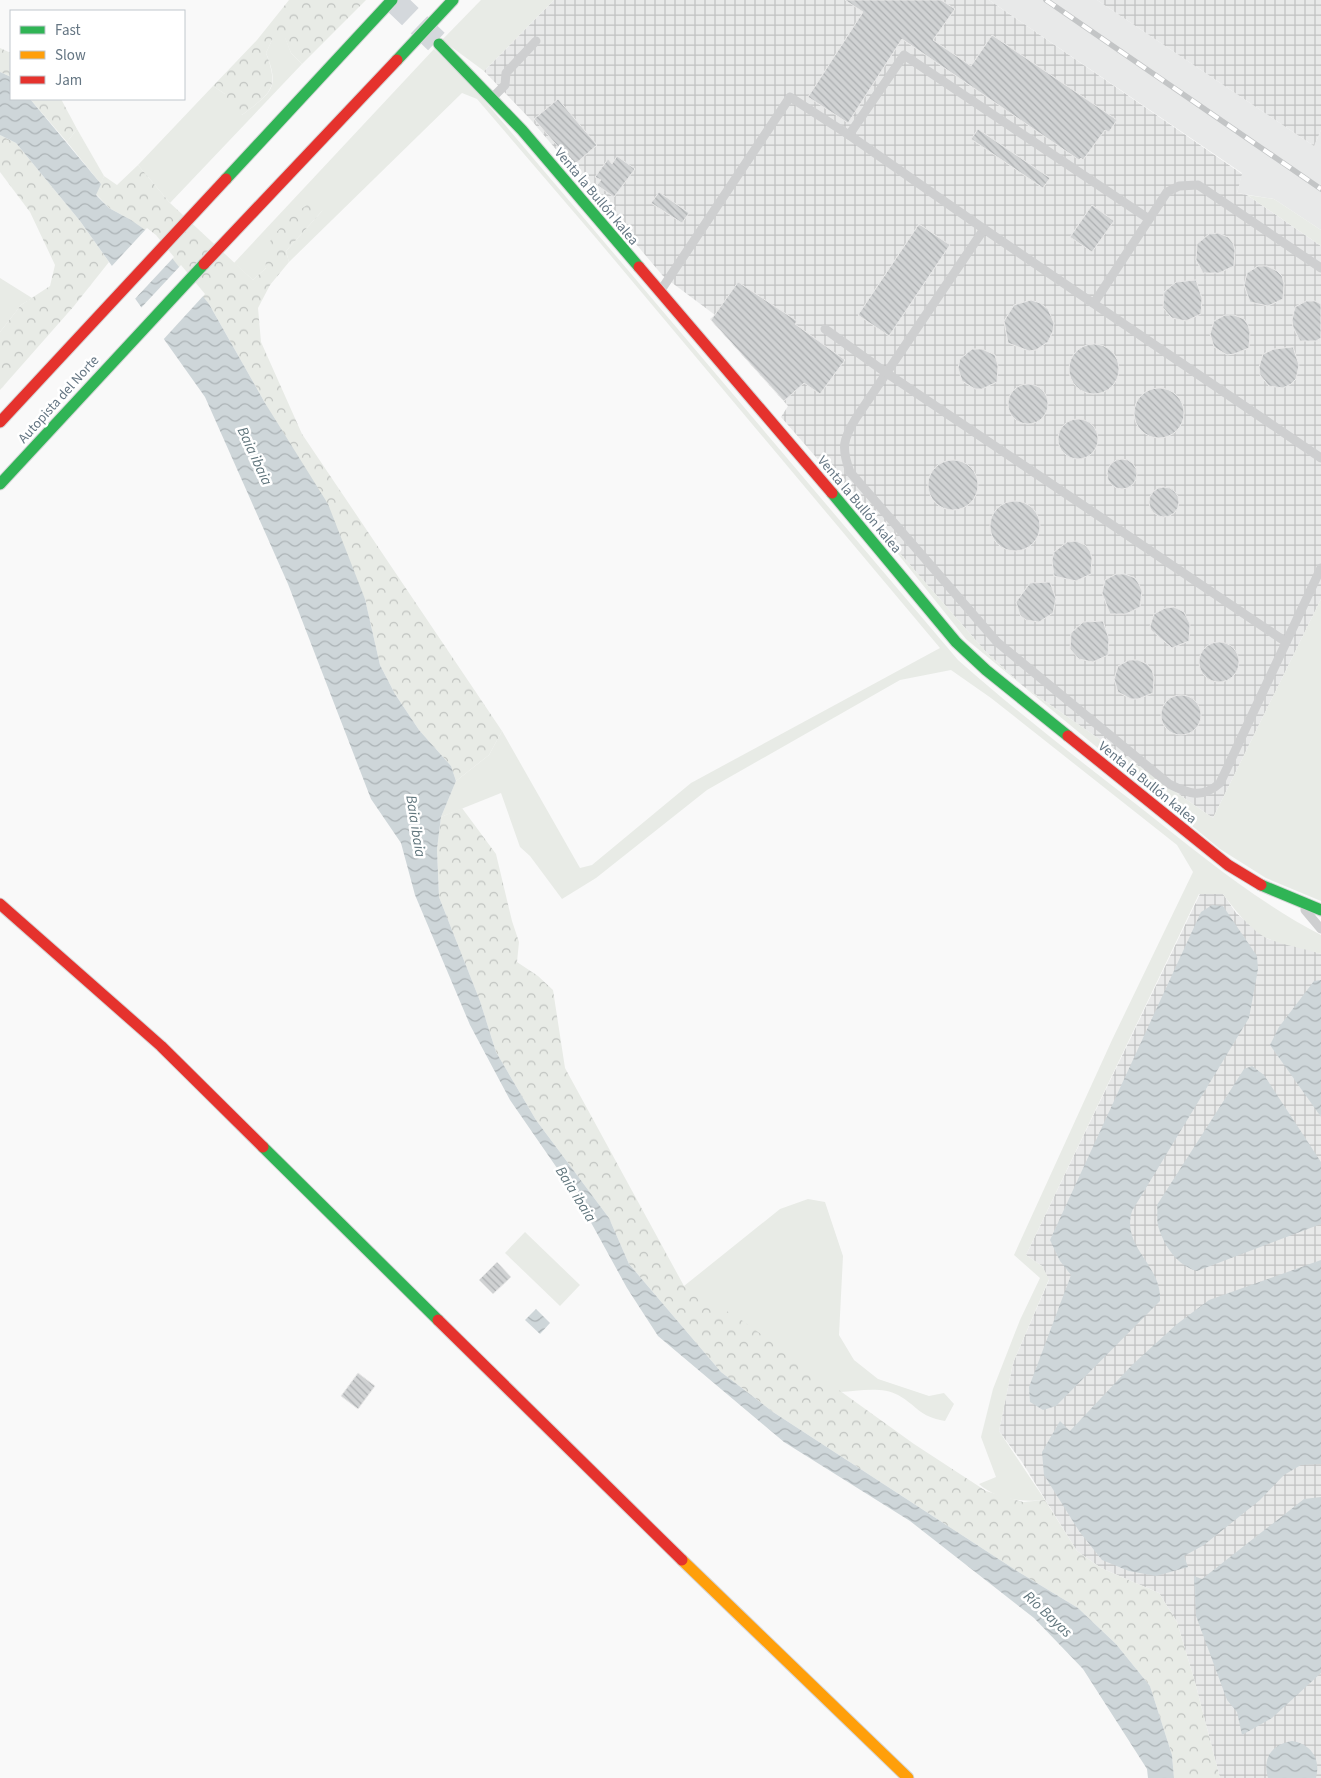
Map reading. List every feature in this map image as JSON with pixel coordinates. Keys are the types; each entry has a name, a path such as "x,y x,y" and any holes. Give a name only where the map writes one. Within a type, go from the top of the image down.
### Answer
{"main road":[{"name":"Autopista del Norte","path":"0,422 186,219 392,0"},
{"name":"Autopista del Norte","path":"0,484 218,248 453,0"},
{"name":"Venta la Bullón kalea","path":"439,44 522,130 658,293 860,526 956,642 986,670 1212,852 1262,886 1321,910"},
{"path":"0,904 161,1046 652,1531 908,1778"}],"lane":[{"path":"491,99 505,86 506,72 536,42"},
{"path":"849,135 904,55 1149,219"},
{"path":"658,293 790,97 849,135 1321,458"},
{"path":"1094,303 1167,192 1179,186 1198,185 1321,268"},
{"path":"984,229 885,372 847,432 843,447 850,472 997,642 1169,784 1192,794 1200,794 1212,790 1220,783 1321,568"},
{"path":"825,330 1286,642"},
{"path":"1299,902 1321,929"}],"shaded area":[{"path":"554,0 989,0 1242,174 1237,193 1247,195 1321,246 1321,599 1213,818 1023,686 986,652 781,417 788,406 710,319 715,315 663,276 532,121 484,71"},
{"path":"989,0 1097,0 1314,146 1321,130 1321,230 1274,199 1237,193 1242,173"},
{"path":"1097,0 1321,0 1321,130 1314,146"},
{"path":"1200,894 1223,894 1236,913 1268,939 1302,947 1321,954 1321,1778 1220,1778 1177,1622 1159,1593 1101,1568 1077,1551 1022,1462 999,1431 1013,1363 1049,1280 1042,1266 1026,1255"}],"green space":[{"path":"289,0 366,0 302,64 291,53 285,38 273,38 266,53 272,75 270,90 260,101 242,115 226,110 225,94 213,86 257,40"},
{"path":"481,0 554,0 484,71 442,40"},
{"path":"285,37 291,53 302,64 170,203 138,165 213,86 225,94 242,115 260,101 270,90 273,75 266,53 273,38"},
{"path":"0,48 10,53 10,77 0,72"},
{"path":"434,49 467,80 958,660 1048,736 1206,859 1251,892 1321,935 1321,954 1275,941 1263,936 1250,926 1223,894 1199,894 1026,1255 1042,1266 1049,1279 1013,1363 999,1431 1045,1500 1010,1499 994,1494 979,1484 996,1477 981,1437 993,1389 1020,1320 1040,1278 1014,1255 1112,1040 1193,872 1177,845 991,698 951,670 900,680 707,790 596,878 562,899 530,856 520,847 501,793 441,817 456,781 489,755 502,731 580,868 592,865 691,783 940,648 477,99 462,93 289,262 286,251 323,210 265,253 266,268 253,280 234,263"},
{"path":"31,100 62,100 77,129 67,142"},
{"path":"77,129 104,176 101,184 67,142"},
{"path":"0,135 16,143 80,221 109,262 74,306 0,390 0,332 21,305 50,286 55,265 30,212 0,172"},
{"path":"138,165 170,203 253,280 266,268 265,253 279,229 295,213 319,199 323,210 286,251 289,262 270,285 258,308 261,342 302,434 502,731 489,755 456,781 451,766 419,730 395,694 380,665 365,599 265,403 209,304 131,220 109,208 96,194 104,176 117,185"},
{"path":"1247,195 1274,199 1321,230 1321,246"},
{"path":"0,278 32,298 21,305 0,332"},
{"path":"870,519 986,652 1023,686 1213,818 1321,599 1321,901 1266,878 1220,849 966,639"},
{"path":"462,808 496,854 519,942 517,962 538,976 553,990 565,1068 684,1286 740,1319 914,1444 986,1491 1023,1502 1045,1500 1077,1551 1101,1568 1159,1593 1177,1622 1220,1778 1174,1778 1172,1755 1150,1686 1116,1644 1078,1608 1017,1571 773,1412 721,1372 629,1264 609,1218 536,1120 496,1052 480,1001 439,897 437,849 441,817"},
{"path":"808,1199 825,1202 843,1256 839,1335 854,1360 878,1379 929,1396 944,1393 954,1404 945,1421 929,1417 892,1392 869,1390 840,1392 684,1286 780,1209"},
{"path":"525,1232 580,1285 560,1306 505,1253"}],"water":[{"path":"0,72 10,77 10,100 31,100 101,184 96,195 109,208 131,220 155,237 209,304 265,403 328,504 365,599 380,665 395,694 419,730 451,766 456,781 441,817 437,849 439,897 480,1001 496,1052 536,1120 609,1218 629,1264 721,1372 773,1412 1017,1571 1078,1608 1116,1644 1150,1686 1172,1755 1174,1778 1148,1778 1147,1769 1083,1669 1034,1618 910,1521 784,1442 658,1336 627,1288 577,1197 510,1100 470,1025 415,895 401,843 371,799 288,584 205,397 80,221 16,143 0,135"},
{"path":"1212,905 1223,906 1257,956 1258,969 1249,1018 1132,1211 1130,1224 1132,1235 1155,1277 1159,1288 1160,1301 1056,1406 1043,1410 1030,1402 1029,1387 1071,1275 1060,1261 1050,1240 1201,912"},
{"path":"1321,980 1321,1117 1270,1045 1279,1027 1314,981"},
{"path":"1252,1066 1264,1075 1321,1162 1321,1224 1197,1271 1184,1265 1169,1249 1158,1226 1157,1205 1244,1069"},
{"path":"1321,1260 1321,1464 1301,1465 1284,1475 1260,1500 1204,1545 1184,1556 1188,1567 1156,1576 1129,1571 1102,1560 1079,1531 1044,1475 1042,1452 1060,1421 1070,1431 1132,1365 1177,1324 1209,1300"},
{"path":"536,1309 550,1323 540,1334 525,1320"},
{"path":"1321,1497 1321,1673 1272,1718 1242,1735 1237,1712 1227,1700 1196,1616 1194,1576 1202,1579 1304,1499"},
{"path":"1292,1741 1304,1745 1313,1754 1317,1765 1316,1778 1268,1778 1266,1764 1270,1753 1279,1745"}],"pier":[{"path":"147,228 156,235 174,257 133,301 110,268"},
{"path":"181,265 205,294 162,341 139,310"}],"building":[{"path":"845,0 941,0 955,9 933,40 971,66 992,35 1117,120 1109,132 1105,130 1083,160 1081,158 1079,160 902,39 848,123 808,97 863,12"},
{"path":"558,99 597,145 574,165 534,119"},
{"path":"978,129 1050,178 1043,188 971,139"},
{"path":"617,156 635,169 614,197 597,185 601,180 595,177 608,159 612,164"},
{"path":"659,192 689,213 682,223 651,203"},
{"path":"1092,205 1114,221 1092,252 1070,237"},
{"path":"919,224 950,245 889,336 858,315"},
{"path":"1218,233 1228,237 1233,243 1235,250 1234,266 1219,273 1203,273 1196,260 1197,244 1209,234"},
{"path":"1258,266 1267,266 1282,276 1284,283 1283,299 1268,306 1250,302 1244,285 1247,273"},
{"path":"1196,280 1202,298 1201,314 1186,321 1172,318 1163,308 1164,292 1176,282"},
{"path":"738,282 797,321 795,324 845,360 820,394 804,383 784,401 711,320"},
{"path":"1031,300 1040,303 1048,309 1054,323 1048,342 1036,350 1029,351 1008,343 1004,321 1014,305"},
{"path":"1306,301 1315,301 1321,304 1321,338 1316,341 1300,341 1293,327 1292,320 1295,307"},
{"path":"1225,315 1234,315 1244,319 1250,332 1249,348 1227,355 1214,347 1210,334 1214,321"},
{"path":"1089,344 1099,344 1112,351 1119,364 1119,374 1112,387 1099,394 1089,394 1080,390 1073,383 1069,374 1069,364 1073,355 1080,348"},
{"path":"1293,347 1299,365 1296,379 1283,388 1269,386 1260,375 1259,367 1263,354 1274,349"},
{"path":"972,349 982,349 995,355 998,366 997,382 982,389 975,389 962,381 958,368 960,359"},
{"path":"1024,384 1032,384 1039,387 1045,393 1048,404 1045,415 1039,421 1032,424 1024,424 1017,421 1011,415 1008,408 1008,400 1011,393 1017,387"},
{"path":"1154,388 1164,388 1177,395 1184,408 1184,418 1177,431 1164,438 1154,438 1145,434 1138,427 1134,418 1134,408 1138,399 1145,392"},
{"path":"1082,419 1089,422 1095,428 1098,439 1097,447 1089,456 1082,459 1074,459 1067,456 1059,447 1058,435 1061,428 1070,420"},
{"path":"1122,459 1133,463 1137,474 1133,485 1122,489 1111,485 1107,474 1111,463"},
{"path":"948,460 958,460 971,467 978,480 978,490 971,503 958,510 948,510 939,506 932,499 928,490 928,480 932,471 939,464"},
{"path":"1164,487 1175,491 1179,502 1175,513 1164,517 1153,513 1149,502 1153,491"},
{"path":"1010,501 1020,501 1033,508 1040,521 1040,531 1033,544 1020,551 1010,551 1001,547 994,540 990,531 990,521 994,512 1001,505"},
{"path":"1076,541 1085,545 1090,551 1092,558 1091,574 1076,581 1054,576 1052,560 1054,552 1067,542"},
{"path":"1116,574 1125,574 1135,578 1142,591 1140,607 1126,614 1110,614 1102,593 1105,580"},
{"path":"1050,582 1056,599 1053,613 1039,622 1026,620 1020,615 1016,602 1030,583"},
{"path":"1174,607 1184,612 1190,624 1189,641 1172,648 1151,630 1150,626 1154,614 1165,608"},
{"path":"1103,621 1109,639 1108,655 1093,662 1079,659 1070,649 1071,633 1083,622"},
{"path":"1215,642 1223,642 1230,645 1236,651 1239,662 1236,673 1230,679 1223,682 1215,682 1208,679 1202,673 1199,666 1199,658 1202,651 1208,645"},
{"path":"1129,660 1138,660 1147,664 1152,670 1154,677 1153,693 1138,699 1131,699 1118,692 1114,679 1118,666"},
{"path":"1177,695 1185,695 1192,698 1198,704 1201,715 1198,726 1192,732 1185,735 1177,735 1170,732 1164,726 1161,719 1161,711 1164,704 1170,698"},
{"path":"497,1262 511,1277 493,1294 479,1280"},
{"path":"358,1373 375,1386 358,1409 341,1396"}],"tunnel":[{"path":"393,0 438,43"}],"railway":[{"path":"1046,0 1321,189"}],"traffic: fast":[{"path":"226,179 392,0"},
{"path":"397,60 453,0"},
{"path":"439,44 522,130 639,267"},
{"path":"0,484 204,264"},
{"path":"832,493 956,642 986,670 1068,736"},
{"path":"1261,885 1321,910"},
{"path":"263,1147 438,1320"}],"traffic: slow":[{"path":"682,1560 908,1778"}],"traffic: jam":[{"path":"204,264 397,60"},
{"path":"0,422 226,179"},
{"path":"639,267 832,493"},
{"path":"1068,736 1228,865 1261,885"},
{"path":"0,904 161,1046 263,1147"},
{"path":"438,1320 682,1560"}],"water label":[{"name":"Baia ibaia","path":"255,456"},
{"name":"Baia ibaia","path":"416,826"},
{"name":"Baia ibaia","path":"576,1194"},
{"name":"Río Bayas","path":"1048,1614"}]}
